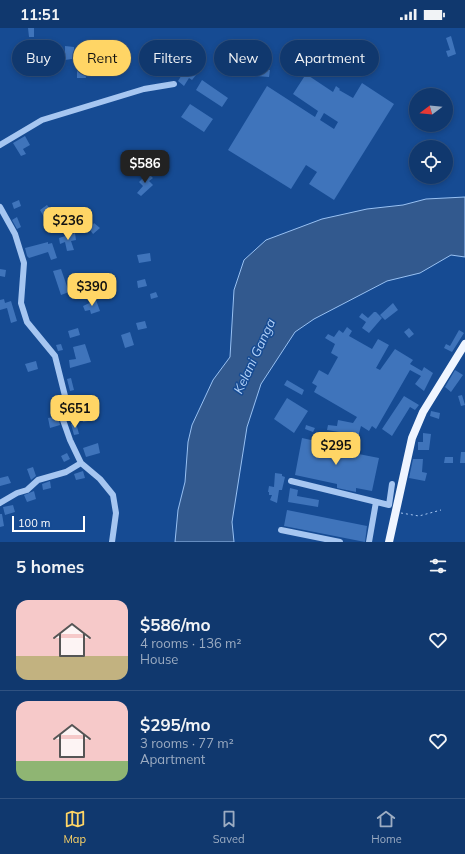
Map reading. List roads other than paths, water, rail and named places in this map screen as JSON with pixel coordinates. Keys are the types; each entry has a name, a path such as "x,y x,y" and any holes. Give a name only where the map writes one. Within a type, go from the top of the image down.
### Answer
{"main road":[{"path":"388,542 393,508 412,438 423,412 465,344"}],"street":[{"path":"0,145 42,120 144,89 174,84"},
{"path":"0,207 7,223 15,234 24,263 21,303 27,322 54,356 65,396 63,420 70,440 81,463 100,479 113,495 116,513 112,542"},
{"path":"0,225 7,223"},
{"path":"0,504 18,493 27,490 38,480 66,472 81,463"},
{"path":"291,481 376,502 393,508 392,484"},
{"path":"369,542 376,502"},
{"path":"281,530 340,542"},
{"path":"300,542 302,535"}],"water":[{"name":"Kelani Ganga","path":"465,197 465,257 451,255 420,273 387,281 314,319 295,332 261,384 247,427 232,522 234,542 175,542 178,510 185,482 188,442 192,425 213,380 230,357 234,290 244,260 266,240 322,219 367,209 403,205 426,199"}]}
